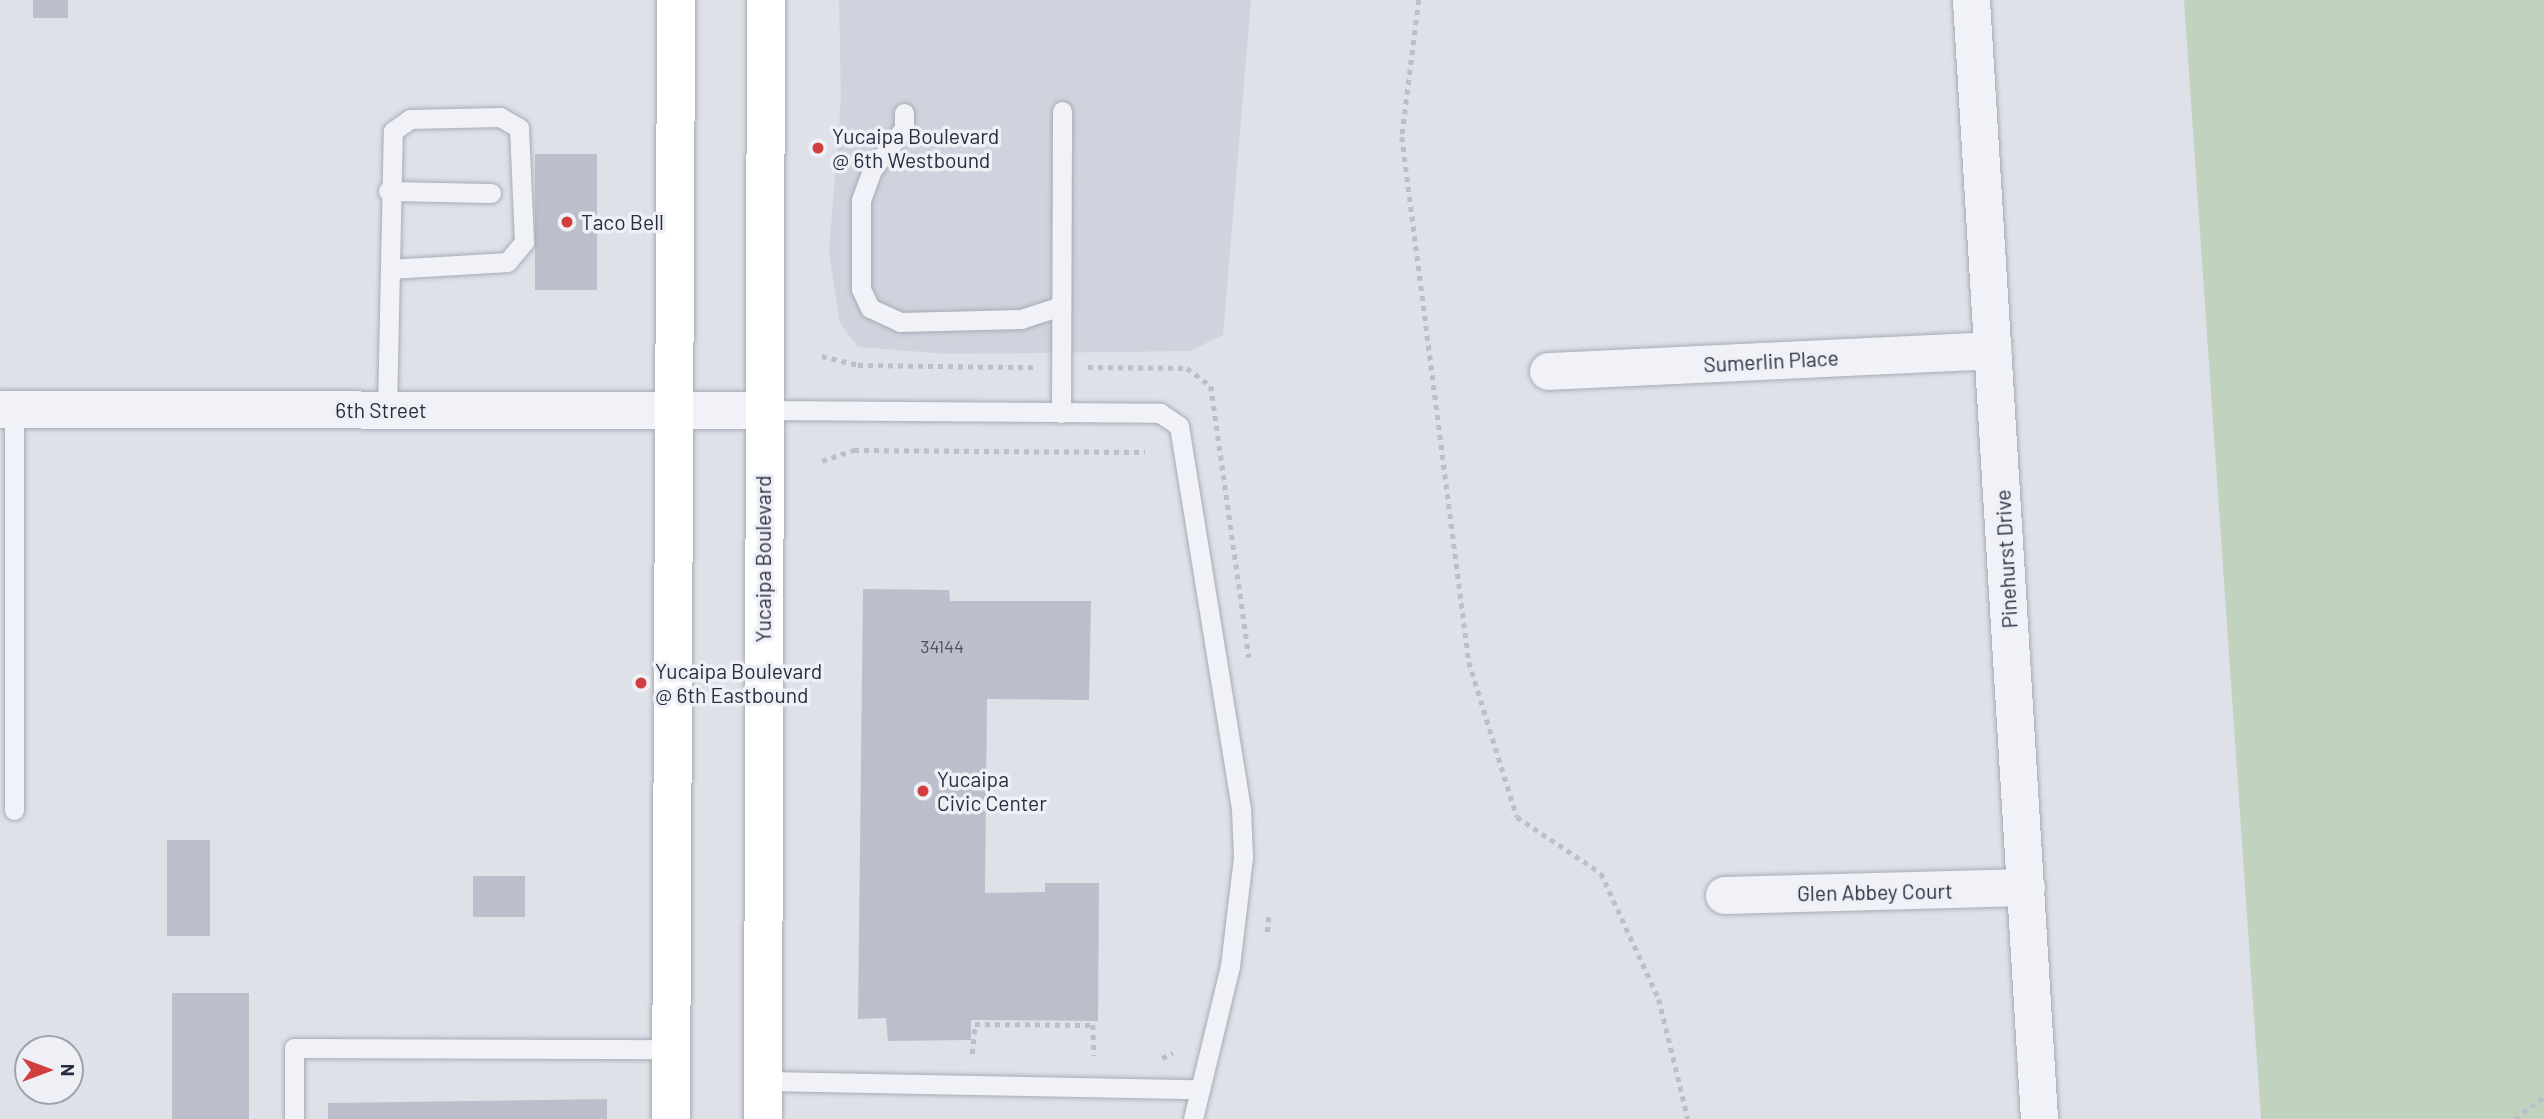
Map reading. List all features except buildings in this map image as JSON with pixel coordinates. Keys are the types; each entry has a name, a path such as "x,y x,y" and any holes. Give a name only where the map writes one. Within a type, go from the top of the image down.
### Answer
{"main road":[{"path":"671,1119 676,0"},
{"name":"Yucaipa Boulevard","path":"763,1119 766,0"}],"street":[{"name":"Pinehurst Drive","path":"1971,0 2039,1119"},
{"name":"Sumerlin Place","path":"1548,371 1993,350"},
{"name":"6th Street","path":"7,409 763,410"},
{"name":"Glen Abbey Court","path":"1724,895 2026,887"}],"lane":[{"path":"1061,413 1062,111"},
{"path":"904,113 904,128 872,170 861,200 861,289 870,309 900,322 1021,319 1061,306"},
{"path":"387,410 390,269 388,191 393,131 410,119 500,117 519,128 524,243 507,262 484,268 390,269"},
{"path":"388,191 491,193"},
{"path":"7,409 14,810"},
{"path":"763,410 1160,413 1172,416 1183,443 1241,809 1243,857 1230,966 1198,1089 1193,1119"},
{"path":"294,1119 294,1048 671,1049"},
{"path":"763,1081 1198,1089"}],"path":[{"path":"1419,0 1402,137 1469,662 1517,817 1601,873 1659,999 1688,1119"},
{"path":"822,356 858,365 1187,368 1211,386 1250,663"},
{"path":"822,461 854,450 1145,452"},
{"path":"1265,943 1270,902"},
{"path":"962,1054 975,1054 975,1024 1093,1025 1093,1056 1105,1057"},
{"path":"1153,1058 1173,1053"},
{"path":"2515,1119 2544,1097"}],"shaded area":[{"path":"839,0 1251,0 1223,335 1190,351 948,354 858,347 840,323 829,253 841,99"}],"green space":[{"path":"2184,0 2544,0 2544,1119 2261,1119"}],"place":[{"name":"Yucaipa Boulevard @ 6th Westbound","path":"818,148"},
{"name":"Taco Bell","path":"567,222"},
{"name":"Yucaipa Boulevard @ 6th Eastbound","path":"641,683"},
{"name":"Yucaipa Civic Center","path":"923,791"}]}
